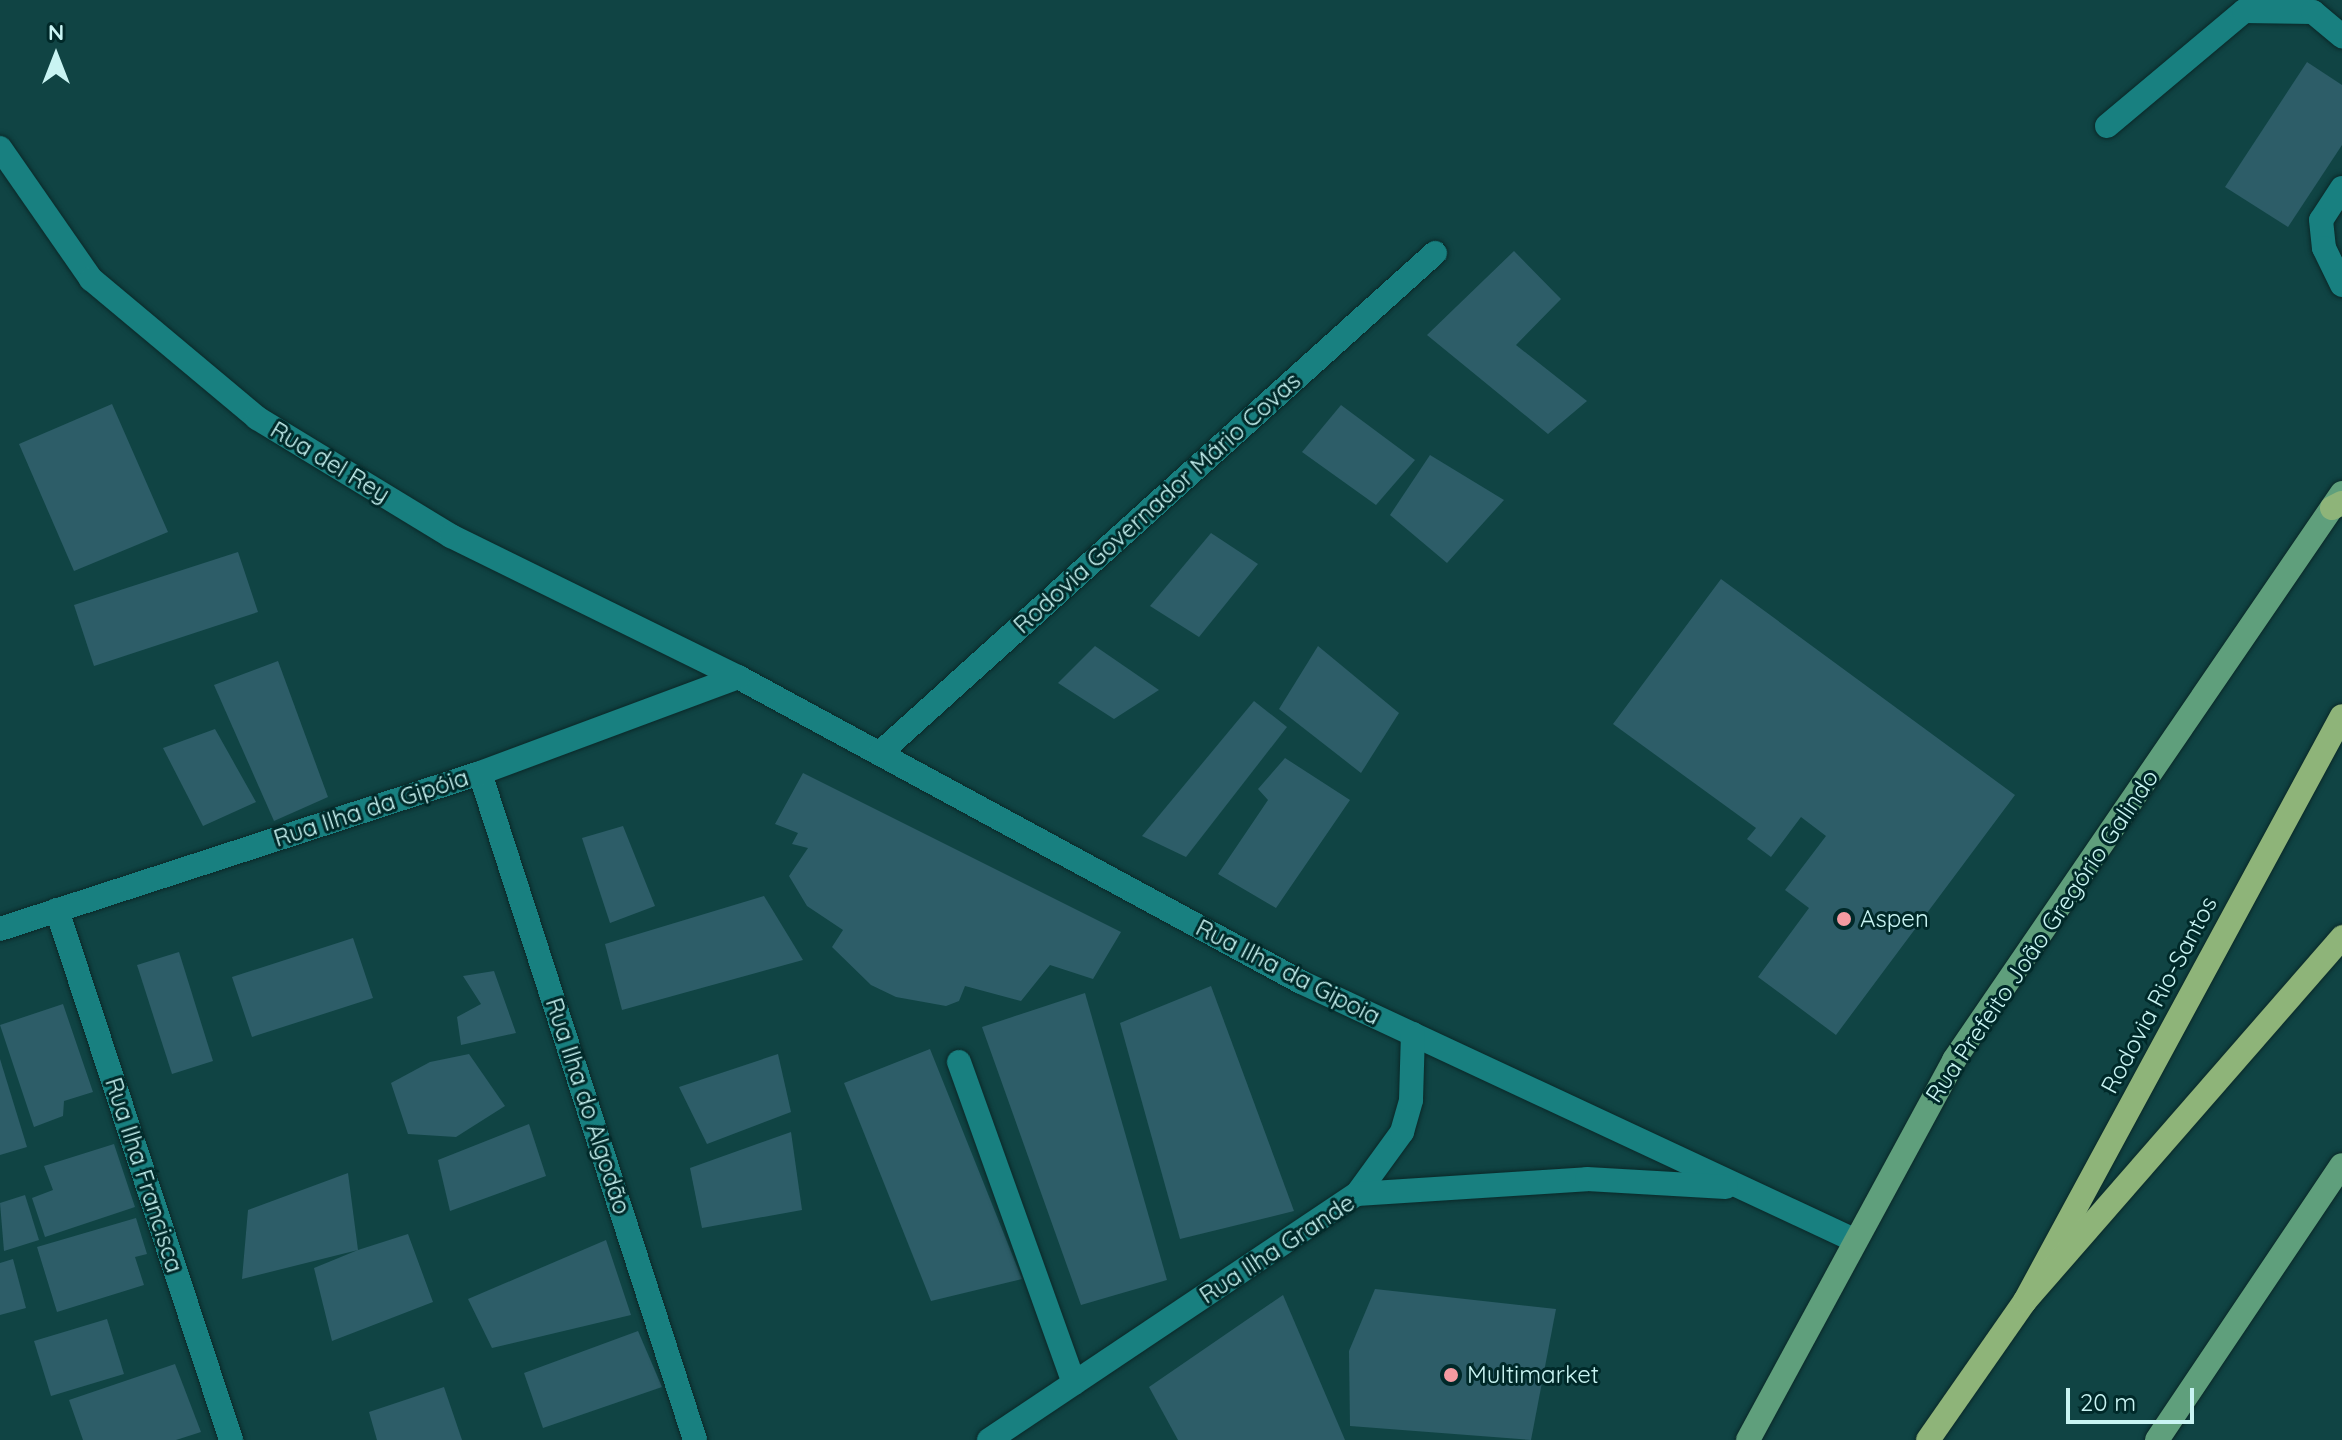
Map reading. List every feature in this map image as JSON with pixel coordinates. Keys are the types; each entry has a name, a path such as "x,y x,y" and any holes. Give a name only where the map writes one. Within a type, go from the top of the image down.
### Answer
{"highway":[{"name":"Rodovia Rio-Santos","path":"2025,1301 2342,716"},
{"name":"Rodovia Rio-Santos","path":"1928,1440 2025,1301 2342,937"}],"main road":[{"name":"Rua Prefeito João Gregório Galindo","path":"1748,1440 1852,1239 1954,1060 2339,501"},
{"path":"2149,1440 2173,1411 2342,1165"},
{"path":"2157,1440 2173,1411"}],"street":[{"path":"2107,126 2244,11 2313,12 2342,36"},
{"name":"Rua del Rey","path":"0,148 91,279 257,418 451,536 738,677"},
{"path":"2342,188 2321,220 2324,248 2342,285"},
{"name":"Rodovia Governador Mário Covas","path":"880,753 1435,253"},
{"name":"Rua Ilha da Gipoia","path":"738,677 1301,982 1852,1239"},
{"name":"Rua Ilha da Gipóia","path":"0,929 480,773 738,677"},
{"name":"Rua Ilha do Algodão","path":"480,773 695,1440"},
{"name":"Rua Ilha Francisca","path":"57,910 231,1440"},
{"path":"1357,1194 1402,1132 1411,1100 1413,1034"},
{"path":"959,1062 1074,1383"},
{"name":"Rua Ilha Grande","path":"989,1440 1357,1194 1587,1179 1748,1190"}],"building":[{"path":"2307,62 2342,85 2342,145 2288,227 2225,187"},
{"path":"1514,251 1561,299 1516,345 1587,401 1548,434 1427,335"},
{"path":"112,404 168,532 74,571 19,444"},
{"path":"1341,405 1415,460 1376,505 1302,452"},
{"path":"1430,455 1504,500 1447,563 1390,515"},
{"path":"1211,533 1258,564 1199,637 1150,606"},
{"path":"238,552 258,612 94,666 74,605"},
{"path":"1721,579 2015,795 1836,1035 1758,977 1809,908 1785,890 1826,836 1801,817 1771,857 1747,839 1756,828 1613,724"},
{"path":"1095,646 1159,690 1114,719 1058,683"},
{"path":"1318,646 1399,713 1361,773 1279,709"},
{"path":"278,661 328,797 274,821 214,685"},
{"path":"1254,701 1287,727 1186,857 1142,836"},
{"path":"215,729 256,802 203,826 163,748"},
{"path":"1285,758 1350,800 1276,908 1218,874 1268,800 1258,789"},
{"path":"803,773 1121,932 1093,979 1050,965 1021,1001 965,986 959,1001 946,1006 896,997 871,985 832,947 843,930 807,906 789,876 808,848 792,844 798,833 775,824"},
{"path":"623,826 655,906 610,923 582,838"},
{"path":"764,896 803,960 622,1010 605,944"},
{"path":"353,938 373,998 252,1037 232,977"},
{"path":"179,952 213,1061 172,1074 137,965"},
{"path":"494,971 516,1033 461,1045 457,1017 481,1004 463,976"},
{"path":"1211,986 1294,1211 1180,1239 1120,1023"},
{"path":"1085,993 1167,1280 1081,1305 982,1027"},
{"path":"63,1004 93,1092 64,1101 63,1116 34,1127 0,1025"},
{"path":"930,1049 1022,1279 931,1301 844,1083"},
{"path":"469,1054 505,1106 456,1137 408,1134 391,1083 430,1062"},
{"path":"778,1054 791,1112 707,1144 679,1087"},
{"path":"0,1059 27,1147 0,1155"},
{"path":"529,1124 546,1176 450,1211 438,1160"},
{"path":"791,1132 802,1210 702,1228 690,1168"},
{"path":"114,1144 135,1207 45,1237 32,1198 53,1190 44,1166"},
{"path":"348,1173 358,1250 242,1279 248,1210"},
{"path":"25,1195 39,1240 4,1251 0,1203"},
{"path":"136,1218 147,1254 135,1257 144,1285 57,1312 37,1247"},
{"path":"408,1234 433,1302 332,1341 314,1268"},
{"path":"606,1240 631,1315 492,1348 468,1299"},
{"path":"13,1259 26,1308 0,1315 0,1263"},
{"path":"1375,1289 1556,1309 1531,1440 1350,1426 1349,1351"},
{"path":"1283,1295 1345,1440 1178,1440 1149,1387"},
{"path":"107,1319 124,1374 51,1396 34,1341"},
{"path":"638,1331 662,1387 543,1428 524,1373"},
{"path":"175,1364 201,1432 176,1440 83,1440 69,1400"},
{"path":"444,1387 462,1440 377,1440 369,1412"}],"place":[{"name":"Aspen","path":"1844,919"},
{"name":"Multimarket","path":"1451,1375"}]}
